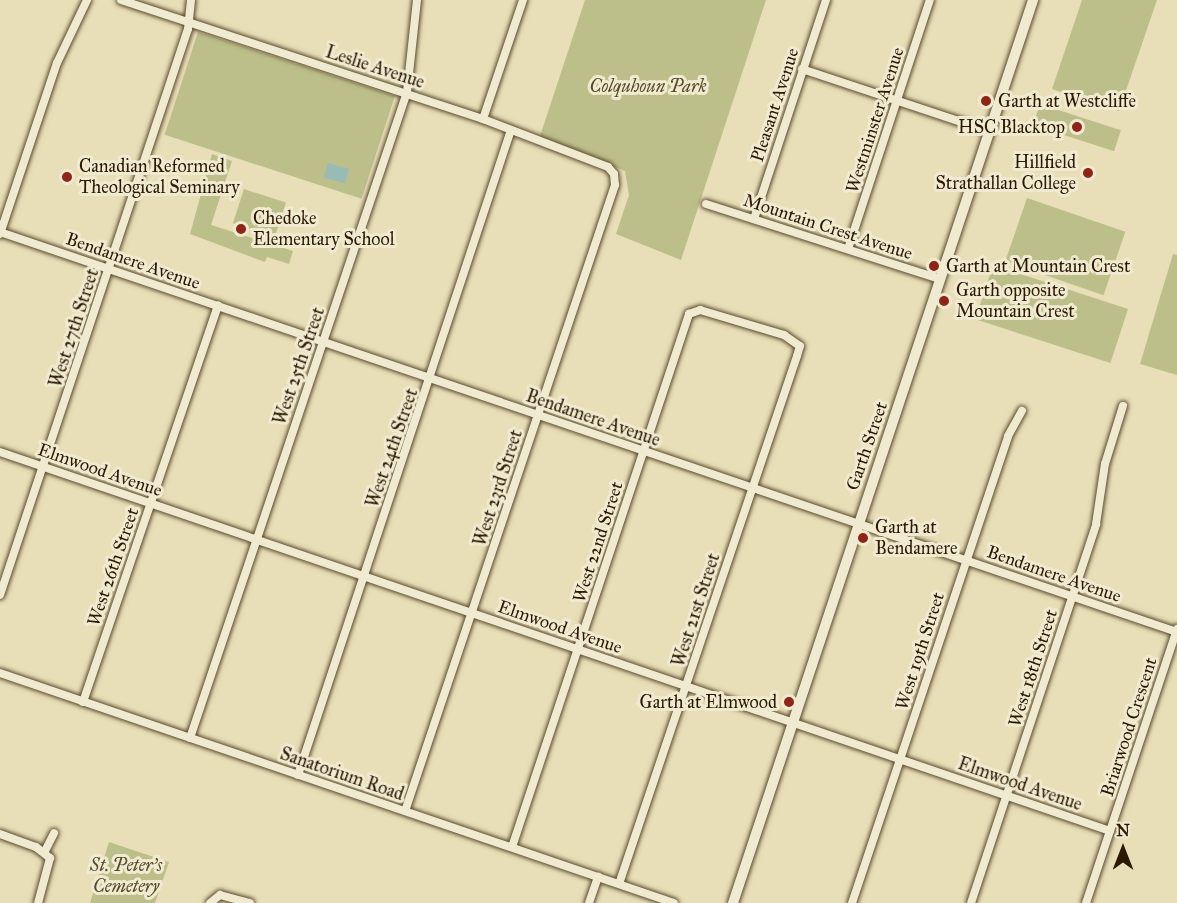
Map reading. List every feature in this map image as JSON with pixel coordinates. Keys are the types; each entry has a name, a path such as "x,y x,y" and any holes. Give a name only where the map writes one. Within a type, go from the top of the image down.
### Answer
{"main road":[{"name":"Garth Street","path":"732,903 1033,0"}],"street":[{"path":"0,233 57,63 87,0"},
{"name":"Leslie Avenue","path":"122,0 407,92 608,167 614,174"},
{"name":"West 27th Street","path":"0,595 109,269 188,22 191,0"},
{"name":"West 25th Street","path":"190,738 407,92 417,0"},
{"path":"483,119 523,0"},
{"name":"Pleasant Avenue","path":"754,219 826,0"},
{"name":"Westminster Avenue","path":"849,249 930,0"},
{"path":"802,69 988,131"},
{"name":"West 24th Street","path":"298,775 431,378 511,130"},
{"name":"West 23rd Street","path":"405,811 615,184 614,174"},
{"name":"Mountain Crest Avenue","path":"706,204 940,279"},
{"name":"Bendamere Avenue","path":"0,233 1177,630"},
{"name":"West 26th Street","path":"83,702 218,305"},
{"name":"West 21st Street","path":"619,884 800,346 784,335 700,310 689,314"},
{"name":"West 22nd Street","path":"512,848 689,314"},
{"name":"West 18th Street","path":"972,903 1096,524 1105,464 1123,406"},
{"name":"West 19th Street","path":"852,903 1008,436 1022,411"},
{"name":"Elmwood Avenue","path":"0,452 1110,831"},
{"name":"Briarwood Crescent","path":"1086,903 1177,630"},
{"name":"Sanatorium Road","path":"0,673 674,903"},
{"path":"45,851 54,833"},
{"path":"0,834 45,851 51,865 38,903"},
{"path":"589,903 598,877"},
{"path":"210,903 220,895 250,903"}],"green space":[{"name":"Colquhoun Park","path":"585,0 766,0 681,260 616,234 629,195 625,171 540,136"},
{"path":"1082,0 1157,0 1119,111 1052,89"},
{"path":"198,32 395,96 361,199 165,135"},
{"name":"HSC Blacktop","path":"1040,104 1121,130 1114,151 1033,125"},
{"path":"212,154 232,161 211,225 293,251 289,264 267,257 265,262 190,234"},
{"path":"244,189 286,203 275,237 233,223"},
{"path":"1027,198 1125,232 1104,295 1005,261"},
{"path":"1173,254 1177,255 1177,375 1140,364"},
{"path":"993,265 1128,309 1110,363 975,319"},
{"name":"St. Peter's Cemetery","path":"109,842 169,862 155,903 90,903"}],"water":[{"path":"328,163 349,169 345,183 324,177"}],"place":[{"name":"Garth at Westcliffe","path":"986,101"},
{"name":"HSC Blacktop","path":"1077,127"},
{"name":"Hillfield Strathallan College","path":"1088,173"},
{"name":"Canadian Reformed Theological Seminary","path":"67,177"},
{"name":"Chedoke Elementary School","path":"241,229"},
{"name":"Garth at Mountain Crest","path":"934,266"},
{"name":"Garth opposite Mountain Crest","path":"944,301"},
{"name":"Garth at Bendamere","path":"863,538"},
{"name":"Garth at Elmwood","path":"789,702"}]}
